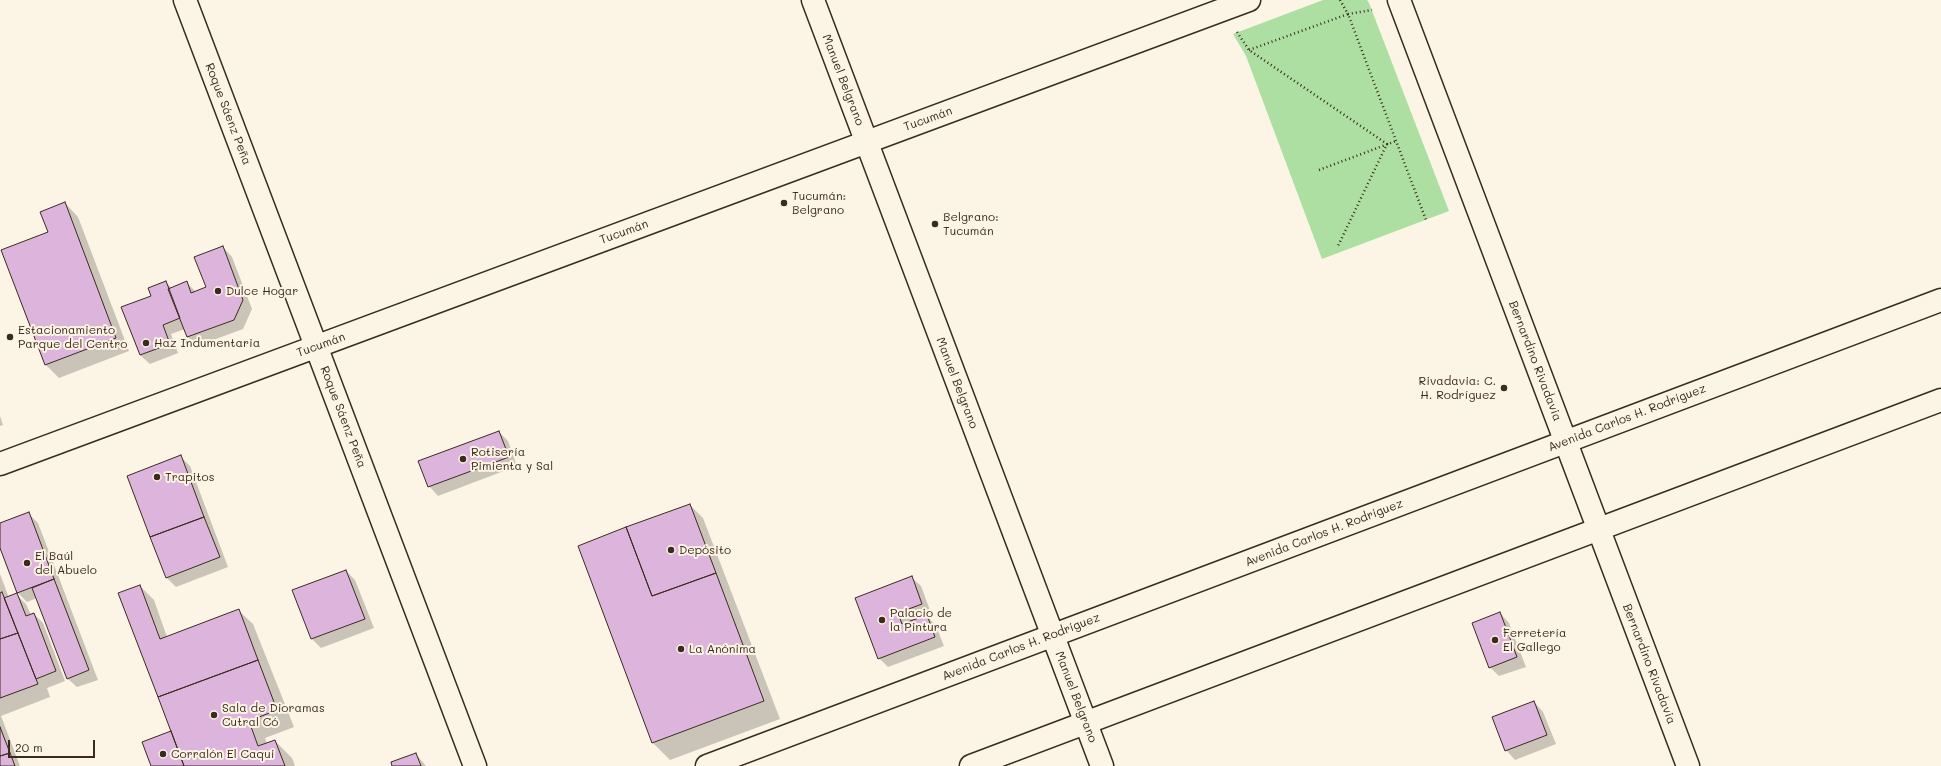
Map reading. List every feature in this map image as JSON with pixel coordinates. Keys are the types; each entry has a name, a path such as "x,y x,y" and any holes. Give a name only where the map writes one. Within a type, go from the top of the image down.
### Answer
{"street":[{"name":"Roque Sáenz Peña","path":"185,0 475,766"},
{"name":"Manuel Belgrano","path":"813,0 1102,766"},
{"name":"Tucumán","path":"0,464 1249,0"},
{"name":"Bernardino Rivadavia","path":"1399,0 1688,766"},
{"name":"Avenida Carlos H. Rodríguez","path":"706,766 1941,300"},
{"path":"971,766 1941,400"}],"path":[{"path":"1340,0 1348,14 1426,220"},
{"path":"1249,50 1348,14 1372,10"},
{"path":"1237,32 1249,50 1387,144"},
{"path":"1319,170 1396,141"},
{"path":"1337,248 1387,144"}],"green space":[{"path":"1323,0 1367,0 1369,3 1449,211 1322,259 1246,56 1233,34"}],"building":[{"path":"65,202 116,338 45,365 1,250 48,232 40,212"},
{"name":"Dulce Hogar","path":"223,246 243,300 234,320 187,337 168,289 187,281 191,293 206,287 194,257"},
{"path":"166,281 180,318 163,325 170,344 140,355 121,307 151,296 148,288"},
{"name":"Rotisería Pimienta y Sal","path":"499,431 509,457 428,487 418,461"},
{"path":"181,455 204,517 150,537 127,476"},
{"name":"Depósito","path":"690,504 716,573 652,596 626,527"},
{"name":"El Baúl del Abuelo","path":"29,512 54,579 17,593 0,548 0,523"},
{"path":"204,517 220,557 166,578 150,537"},
{"name":"La Anónima","path":"626,527 652,596 716,573 764,701 652,743 578,546"},
{"path":"346,570 365,619 311,639 292,590"},
{"name":"Palacio de la Pintura","path":"912,576 922,604 898,613 902,624 927,615 935,637 878,659 855,598"},
{"path":"54,579 89,670 67,679 32,588"},
{"path":"140,585 160,639 239,609 258,660 158,697 118,593"},
{"path":"2,592 18,633 0,639 0,593"},
{"path":"17,593 26,616 34,613 56,671 36,679 4,598"},
{"name":"Ferretería El Gallego","path":"1500,612 1517,657 1489,668 1472,623"},
{"path":"18,633 38,684 0,698 0,639"},
{"name":"Sala de Dioramas Cutral Có","path":"258,660 277,710 249,721 258,746 275,740 285,766 184,766 158,697"},
{"path":"1534,701 1547,735 1505,751 1492,717"},
{"path":"0,727 10,753 0,756"},
{"name":"Corralón El Caqui","path":"171,731 184,766 151,766 142,742"},
{"path":"10,753 15,766 0,766 0,756"},
{"path":"416,753 421,766 392,766 391,762"}],"place":[{"name":"Tucumán: Belgrano","path":"784,203"},
{"name":"Belgrano: Tucumán","path":"935,224"},
{"name":"Dulce Hogar","path":"218,291"},
{"name":"Estacionamiento Parque del Centro","path":"10,337"},
{"name":"Haz Indumentaria","path":"146,343"},
{"name":"Rivadavia: C. H. Rodríguez","path":"1504,388"},
{"name":"Rotisería Pimienta y Sal","path":"463,459"},
{"name":"Trapitos","path":"157,477"},
{"name":"Depósito","path":"671,550"},
{"name":"El Baúl del Abuelo","path":"27,563"},
{"name":"Palacio de la Pintura","path":"882,620"},
{"name":"Ferretería El Gallego","path":"1495,640"},
{"name":"La Anónima","path":"681,649"},
{"name":"Sala de Dioramas Cutral Có","path":"214,715"},
{"name":"Corralón El Caqui","path":"163,754"}]}
